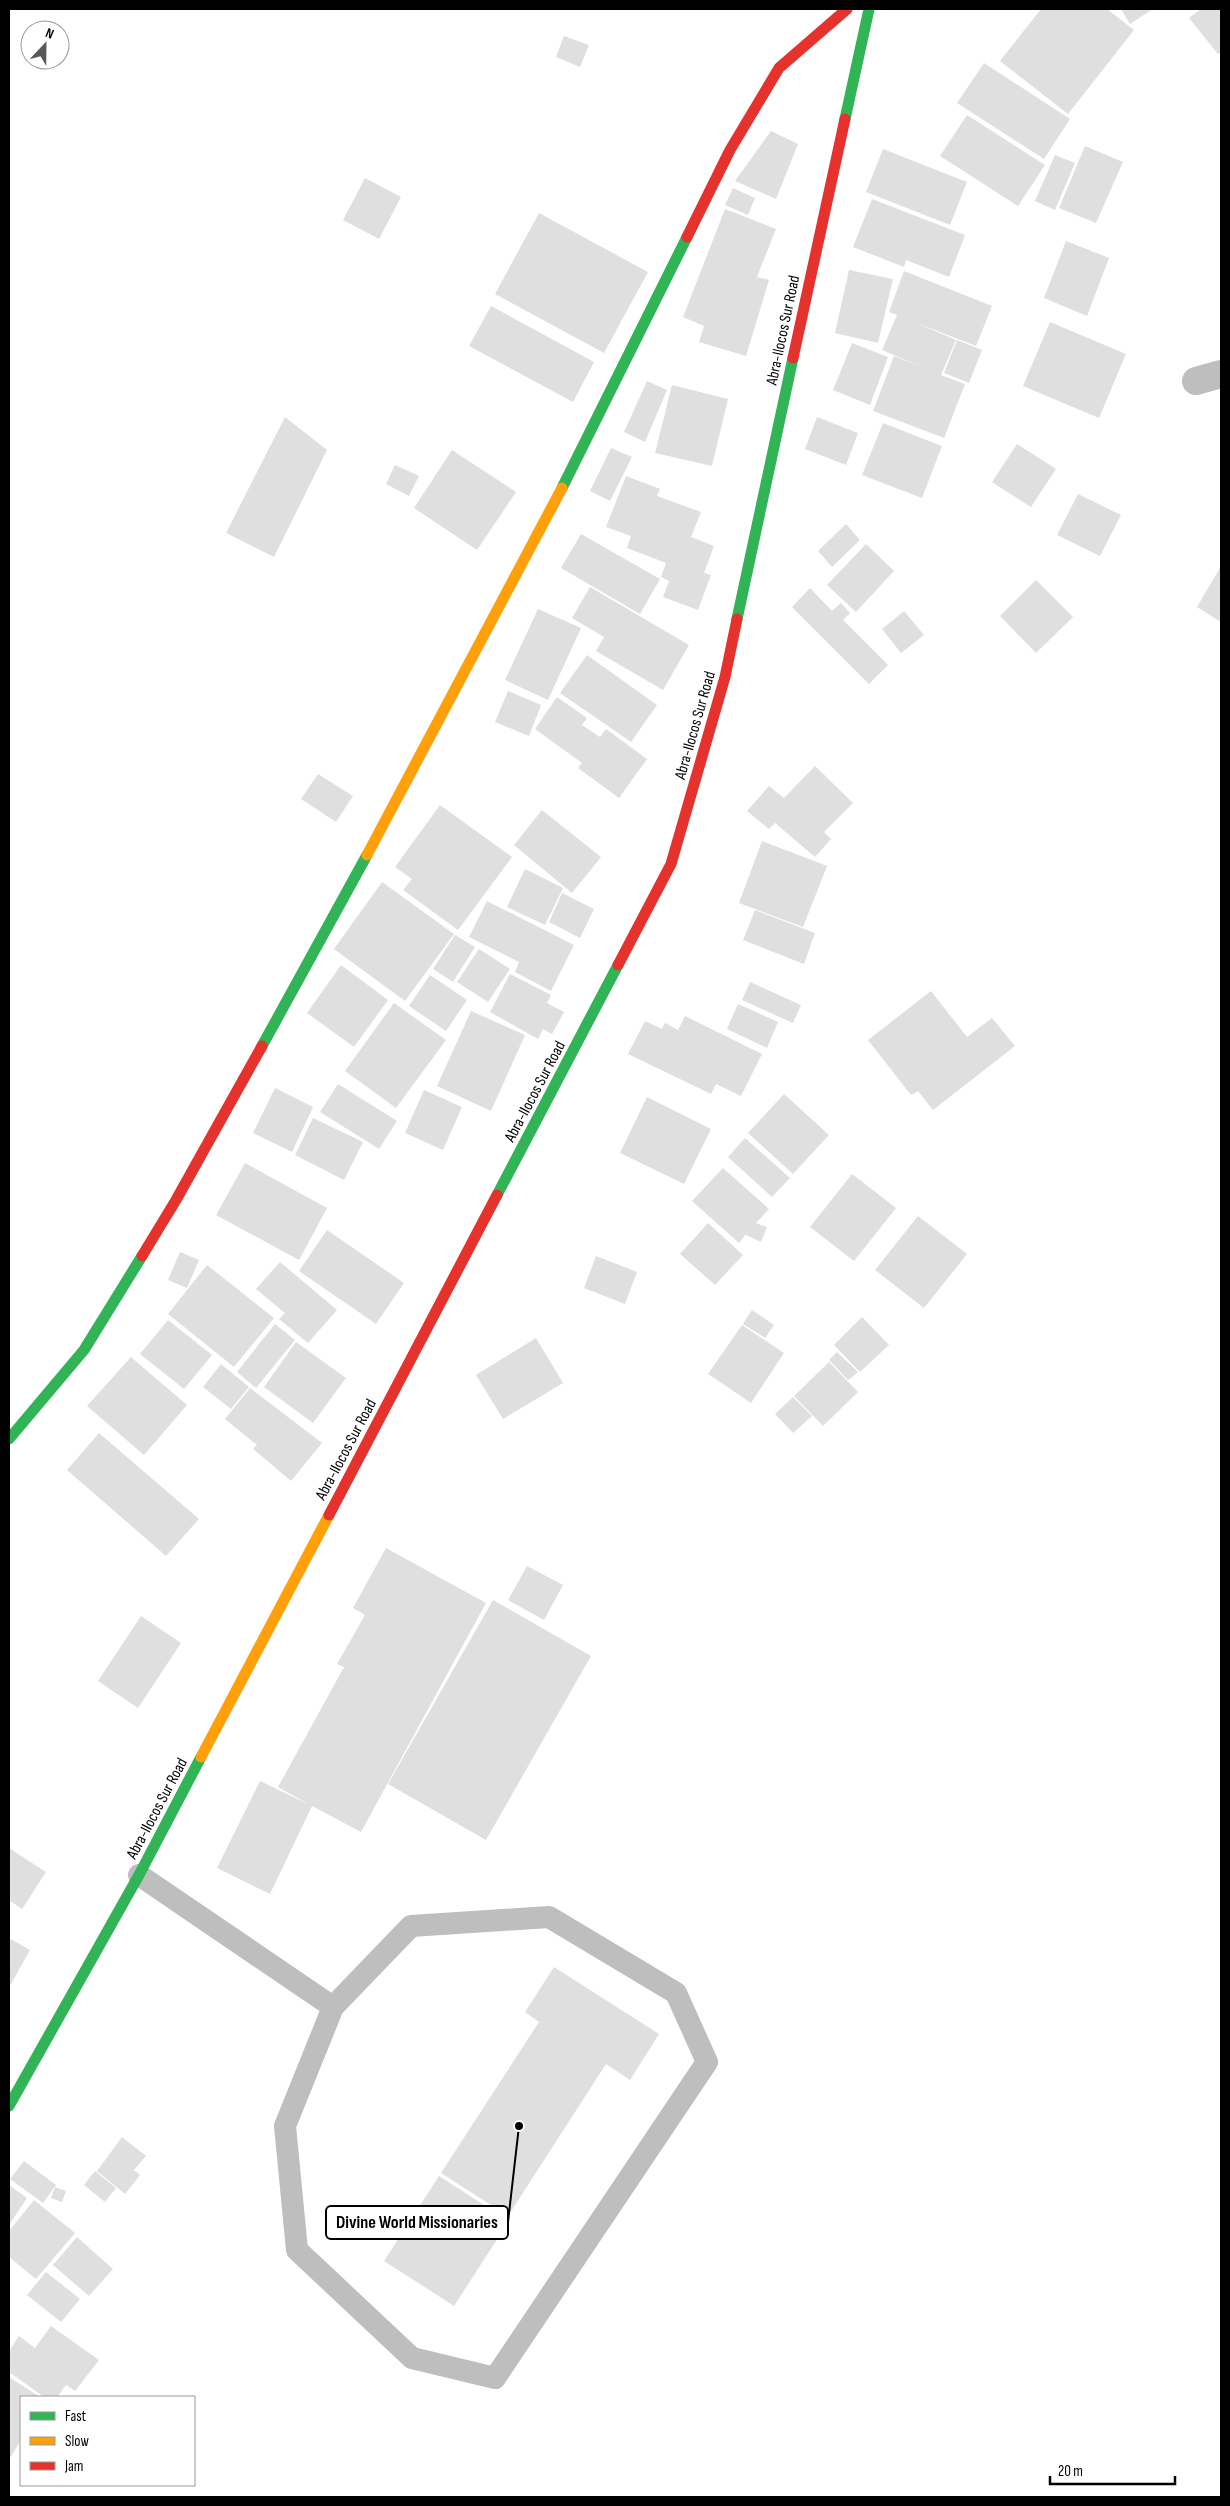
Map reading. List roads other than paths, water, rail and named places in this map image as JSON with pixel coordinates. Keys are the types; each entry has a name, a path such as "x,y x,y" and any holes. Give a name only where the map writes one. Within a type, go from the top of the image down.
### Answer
{"main road":[{"path":"9,1439 84,1350 176,1200 354,880 564,485 730,150 779,68 847,9"},
{"name":"Abra-Ilocos Sur Road","path":"9,2106 139,1875 671,864 725,677 758,516 869,9"}],"lane":[{"path":"139,1875 333,2007"},
{"path":"548,1917 676,1993 707,2062 495,2378 412,2358 298,2250 285,2126 333,2007 411,1926 548,1917"}],"place":[{"name":"Divine World Missionaries","path":"519,2126"}]}
